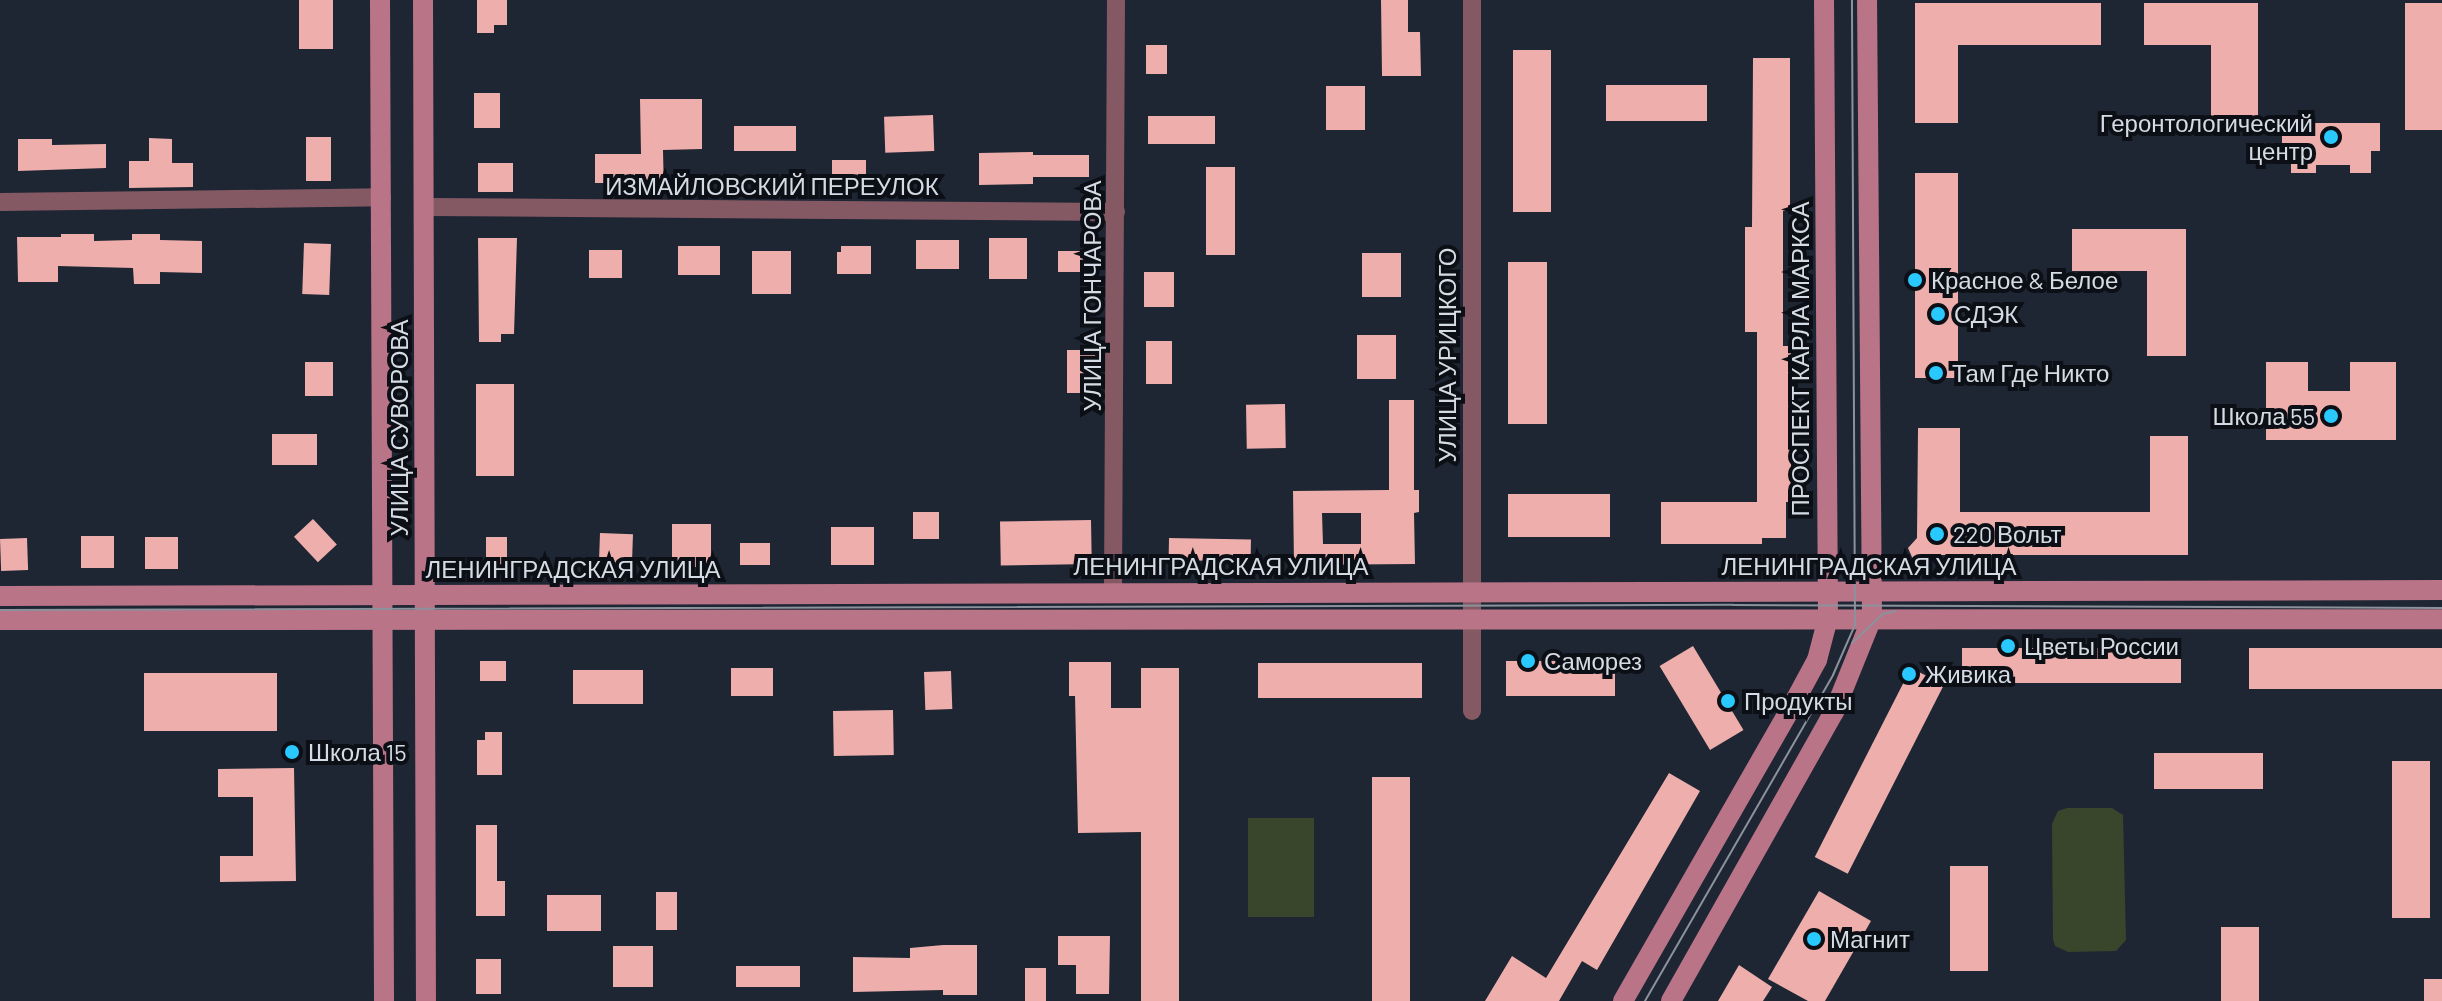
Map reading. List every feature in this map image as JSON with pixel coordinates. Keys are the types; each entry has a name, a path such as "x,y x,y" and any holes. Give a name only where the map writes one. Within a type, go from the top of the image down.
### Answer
{"main road":[{"name":"УЛИЦА СУВОРОВА","path":"380,0 384,1001"},
{"name":"УЛИЦА СУВОРОВА","path":"423,0 426,1001"},
{"name":"ПРОСПЕКТ КАРЛА МАРКСА","path":"1623,1001 1817,660 1828,618 1824,0"},
{"path":"1671,1001 1834,712 1872,618 1867,0"},
{"name":"ЛЕНИНГРАДСКАЯ УЛИЦА","path":"0,596 2442,590"},
{"path":"0,620 2442,619"}],"street":[{"name":"УЛИЦА ГОНЧАРОВА","path":"1113,591 1116,0"},
{"name":"УЛИЦА УРИЦКОГО","path":"1472,0 1472,711"},
{"path":"0,202 382,197"},
{"name":"ИЗМАЙЛОВСКИЙ ПЕРЕУЛОК","path":"426,207 1116,212"}],"green space":[{"path":"2067,808 2112,808 2123,815 2126,940 2116,951 2068,952 2055,946 2052,824 2058,811"},
{"path":"1248,818 1314,818 1314,917 1248,917"}],"building":[{"path":"299,0 333,0 333,49 299,49"},
{"path":"477,0 507,0 507,25 494,25 494,33 477,33"},
{"path":"1381,0 1408,0 1408,32 1420,32 1421,76 1382,76"},
{"path":"1915,3 2101,3 2101,45 1958,45 1958,123 1915,123"},
{"path":"2144,3 2258,3 2258,130 2211,130 2211,45 2144,45"},
{"path":"2405,3 2442,3 2442,130 2405,130"},
{"path":"1146,45 1167,45 1167,74 1146,74"},
{"path":"1513,50 1551,50 1551,212 1513,212"},
{"path":"1753,58 1790,58 1790,211 1783,211 1783,346 1791,346 1791,502 1786,502 1786,538 1762,538 1762,544 1661,544 1661,502 1757,502 1757,332 1745,332 1745,227 1752,227"},
{"path":"1606,85 1707,85 1707,121 1606,121"},
{"path":"1326,86 1365,86 1365,130 1326,130"},
{"path":"474,93 500,93 500,128 474,128"},
{"path":"640,99 702,99 702,149 663,150 664,193 641,194 641,183 595,183 595,154 641,154"},
{"path":"933,115 934,151 885,153 884,117"},
{"path":"1148,116 1215,116 1215,144 1148,144"},
{"name":"Геронтологический центр","path":"2282,123 2380,123 2380,151 2371,151 2371,173 2350,173 2350,165 2316,165 2316,173 2291,173 2291,151 2282,151"},
{"path":"734,126 796,126 796,151 734,151"},
{"path":"306,137 331,137 331,181 306,181"},
{"path":"149,138 172,139 172,163 193,163 193,187 129,188 129,161 149,161"},
{"path":"18,139 52,139 52,145 106,144 106,168 18,171"},
{"path":"1033,152 1033,155 1089,155 1089,177 1033,177 1033,184 979,185 979,153"},
{"path":"832,160 866,160 866,181 832,181"},
{"path":"478,163 513,163 513,192 478,192"},
{"path":"1206,167 1235,167 1235,255 1206,255"},
{"path":"1915,173 1958,173 1958,378 1915,378"},
{"path":"2072,229 2186,229 2186,356 2147,356 2147,271 2072,271"},
{"path":"61,234 94,234 94,241 132,240 132,234 160,234 160,240 202,241 202,273 160,272 160,284 134,284 133,268 58,266 58,282 18,282 17,237 61,237"},
{"path":"478,238 517,238 514,334 501,334 501,342 479,342"},
{"path":"989,238 1027,238 1027,279 989,279"},
{"path":"916,240 959,240 959,269 916,269"},
{"path":"304,243 331,244 329,295 302,294"},
{"path":"678,246 720,246 720,275 678,275"},
{"path":"841,246 871,246 871,274 837,274 837,252 841,252"},
{"path":"589,250 622,250 622,278 589,278"},
{"path":"752,251 791,251 791,294 752,294"},
{"path":"1058,251 1083,251 1083,272 1058,272"},
{"path":"1362,253 1401,253 1401,297 1362,297"},
{"path":"1508,262 1547,262 1547,424 1508,424"},
{"path":"1144,272 1174,272 1174,307 1144,307"},
{"path":"1357,335 1396,335 1396,379 1357,379"},
{"path":"1146,341 1172,341 1172,384 1146,384"},
{"path":"1067,350 1102,350 1102,393 1067,393"},
{"path":"305,362 333,362 333,396 305,396"},
{"name":"Школа 55","path":"2266,362 2308,362 2308,391 2350,391 2350,362 2396,362 2396,440 2266,440"},
{"path":"476,384 514,384 514,476 476,476"},
{"path":"1389,400 1414,400 1414,490 1419,490 1419,512 1414,513 1415,564 1294,565 1293,491 1389,490","holes":["1322,513 1361,513 1361,544 1323,544"]},
{"path":"1285,404 1286,448 1247,449 1246,405"},
{"path":"1918,428 1960,428 1960,512 2150,512 2150,436 2188,436 2188,555 1934,555 1927,564 1915,564 1908,548 1917,538"},
{"path":"272,434 317,434 317,465 272,465"},
{"path":"1508,494 1610,494 1610,537 1508,537"},
{"path":"913,512 939,512 939,539 913,539"},
{"path":"313,519 337,545 318,562 294,537"},
{"path":"1091,520 1092,564 1001,566 1000,522"},
{"path":"672,524 711,524 711,567 672,567"},
{"path":"831,527 874,527 874,565 831,565"},
{"path":"600,533 633,534 632,566 599,565"},
{"path":"81,536 114,536 114,568 81,568"},
{"path":"145,537 178,537 178,569 145,569"},
{"path":"486,537 507,537 507,566 486,566"},
{"path":"27,538 28,570 1,571 0,539"},
{"path":"1169,538 1251,539 1251,561 1169,560"},
{"path":"740,543 770,543 770,565 740,565"},
{"path":"1693,646 1743,730 1710,750 1660,666"},
{"path":"1962,648 2181,648 2181,683 1962,683"},
{"path":"2249,648 2442,648 2442,689 2249,689"},
{"path":"480,661 506,661 506,681 480,681"},
{"path":"1506,661 1615,661 1615,696 1506,696"},
{"path":"1069,662 1111,662 1111,708 1141,708 1141,668 1179,668 1179,1001 1141,1001 1141,832 1078,833 1075,696 1069,696"},
{"path":"1258,663 1422,663 1422,698 1258,698"},
{"path":"731,668 773,668 773,696 731,696"},
{"path":"1911,668 1944,685 1848,874 1815,857"},
{"path":"573,670 643,670 643,704 573,704"},
{"path":"951,671 952,709 925,710 924,672"},
{"path":"144,673 277,673 277,731 144,731"},
{"path":"893,710 894,755 834,756 833,711"},
{"path":"485,732 502,732 502,775 477,775 477,740 485,740"},
{"path":"2154,753 2263,753 2263,789 2154,789"},
{"path":"2392,761 2430,761 2430,918 2392,918"},
{"path":"294,768 296,881 220,882 220,856 253,856 253,797 218,797 218,769"},
{"path":"1669,773 1700,791 1597,970 1582,961 1559,1001 1485,1001 1512,956 1546,978"},
{"path":"1372,777 1410,777 1410,1001 1372,1001"},
{"path":"476,825 497,825 497,881 505,881 505,916 476,916"},
{"path":"1950,866 1988,866 1988,971 1950,971"},
{"path":"1819,891 1871,921 1825,1001 1808,1001 1768,979"},
{"path":"656,892 677,892 677,930 656,930"},
{"path":"547,895 601,895 601,931 547,931"},
{"path":"2221,927 2259,927 2259,1001 2221,1001"},
{"path":"1058,936 1110,936 1109,994 1076,994 1076,965 1058,965"},
{"path":"977,945 977,995 943,995 943,990 853,992 853,957 910,958 910,948"},
{"path":"613,946 653,946 653,987 613,987"},
{"path":"476,959 501,959 501,994 476,994"},
{"path":"1739,965 1772,987 1763,1001 1718,1001"},
{"path":"736,966 800,966 800,987 736,987"},
{"path":"1025,968 1046,968 1046,1001 1025,1001"},
{"path":"2424,979 2442,979 2442,1001 2424,1001"}],"tram line":[{"path":"1645,1001 1833,675 1855,625 1852,0"},
{"path":"0,610 1733,605 2442,608"},
{"path":"1852,643 1883,614 1896,611"}],"place":[{"name":"Геронтологический центр","path":"2331,137"},
{"name":"Красное & Белое","path":"1915,280"},
{"name":"СДЭК","path":"1938,314"},
{"name":"Там Где Никто","path":"1936,373"},
{"name":"Школа 55","path":"2331,416"},
{"name":"220 Вольт","path":"1937,534"},
{"name":"Цветы России","path":"2008,646"},
{"name":"Саморез","path":"1528,661"},
{"name":"Живика","path":"1909,674"},
{"name":"Продукты","path":"1728,701"},
{"name":"Школа 15","path":"292,752"},
{"name":"Магнит","path":"1814,939"}]}
